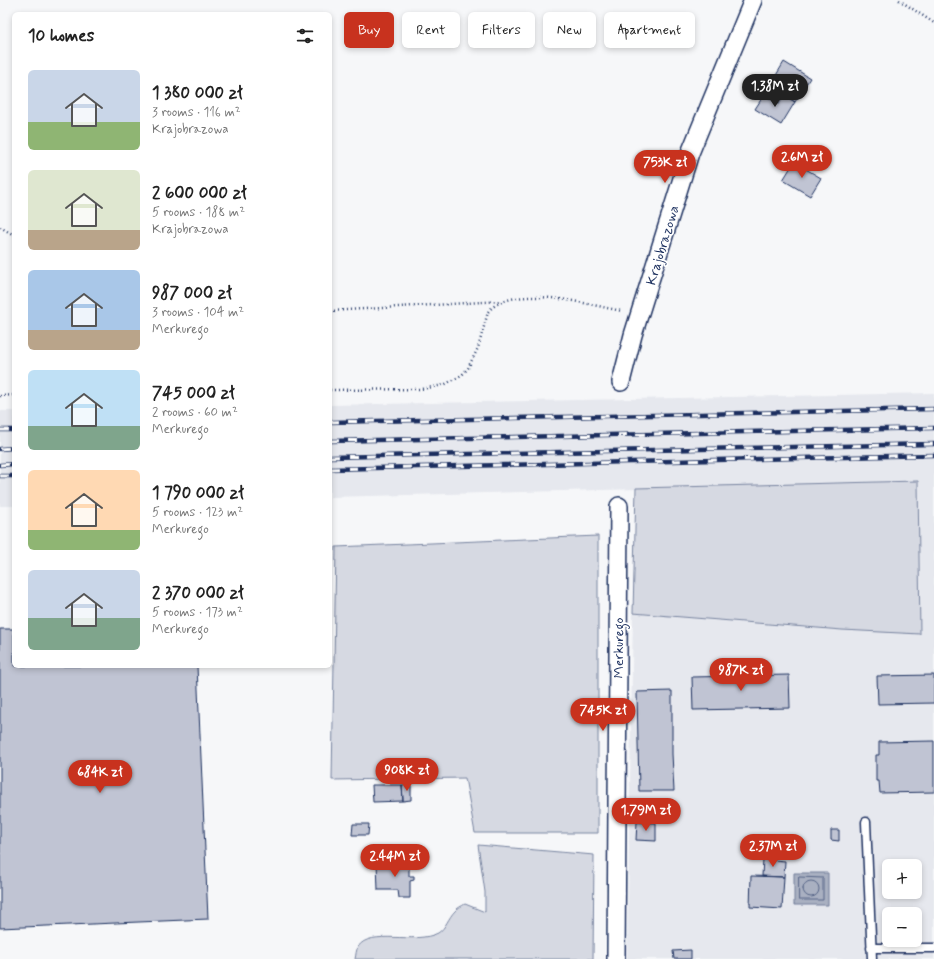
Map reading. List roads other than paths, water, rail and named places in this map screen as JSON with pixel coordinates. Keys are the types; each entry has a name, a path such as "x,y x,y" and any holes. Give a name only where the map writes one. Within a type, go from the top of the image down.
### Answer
{"street":[{"name":"Krajobrazowa","path":"621,382 631,341 690,153 753,0"},
{"name":"Merkurego","path":"616,959 619,506"}],"lane":[{"path":"866,822 872,959"},
{"path":"871,948 934,948"}],"water":[{"path":"794,873 828,873 828,905 794,905"}],"railway":[{"path":"332,422 934,409"},
{"path":"332,441 934,428"},
{"path":"0,430 12,430"},
{"path":"332,457 934,444"},
{"path":"0,449 12,448"},
{"path":"332,469 934,455"},
{"path":"0,465 12,464"},
{"path":"0,476 12,476"}]}
